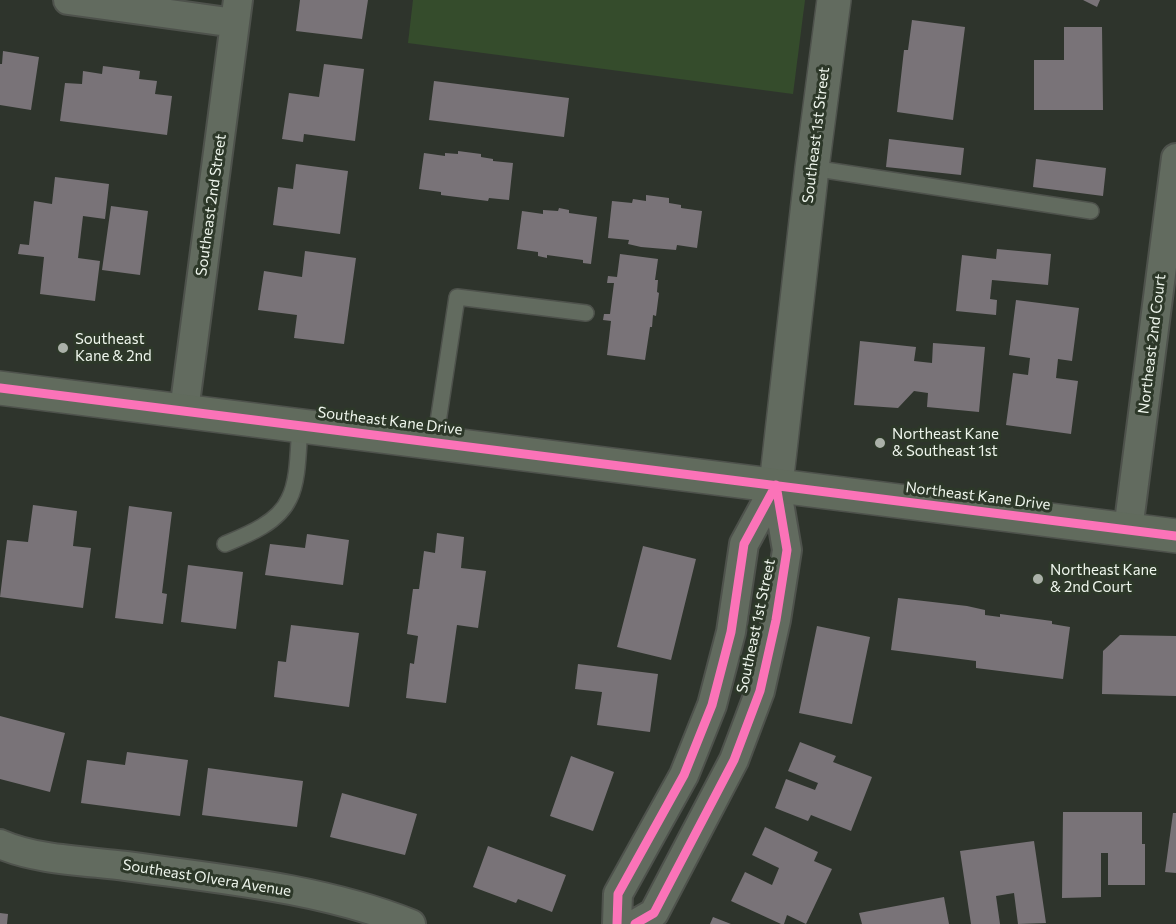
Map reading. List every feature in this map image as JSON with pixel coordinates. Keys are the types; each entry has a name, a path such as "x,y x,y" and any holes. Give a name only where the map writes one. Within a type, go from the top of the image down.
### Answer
{"main road":[{"name":"Southeast Kane Drive","path":"0,388 776,485"},
{"name":"Northeast Kane Drive","path":"776,485 1176,536"}],"street":[{"path":"68,0 237,12"},
{"name":"Southeast 1st Street","path":"635,924 654,914 734,760 760,691 776,620 787,550 776,485 812,168 834,0"},
{"name":"Southeast 2nd Street","path":"184,411 237,12"},
{"name":"Northeast 2nd Court","path":"1128,530 1176,158"},
{"name":"Southeast 1st Street","path":"617,924 618,894 684,775 712,705 731,632 744,544 776,485"},
{"name":"Southeast Olvera Avenue","path":"0,844 43,855 321,896 411,924"}],"lane":[{"path":"812,168 1091,211"},
{"path":"435,442 457,297 586,313"},
{"path":"225,544 258,530 289,501 294,486 300,425"}],"green space":[{"path":"413,0 805,0 793,94 408,43"}],"building":[{"path":"300,0 368,0 362,39 296,31"},
{"path":"1083,0 1100,0 1097,7"},
{"path":"912,20 965,27 953,120 897,112 904,50 908,50"},
{"path":"1064,27 1102,27 1103,110 1034,110 1034,60 1064,60"},
{"path":"3,51 39,57 31,110 0,105 0,64 2,64"},
{"path":"324,64 364,69 355,141 304,134 303,142 282,139 289,93 319,97"},
{"path":"103,66 140,71 139,79 157,81 155,94 172,96 167,135 60,121 65,83 82,84 83,71 102,74"},
{"path":"434,81 569,98 564,137 429,120"},
{"path":"889,139 964,148 961,175 886,167"},
{"path":"458,151 481,154 481,157 493,159 493,161 513,163 509,200 489,198 488,201 441,195 441,192 419,189 424,153 445,156 445,153 458,154"},
{"path":"1036,159 1106,168 1103,196 1033,187"},
{"path":"296,164 348,171 340,234 273,225 278,187 293,189"},
{"path":"55,177 109,184 105,219 83,216 78,258 100,261 95,301 40,294 44,257 18,254 20,244 29,245 34,201 52,204"},
{"path":"646,195 669,198 669,203 681,205 681,208 702,211 697,248 677,245 676,250 641,247 628,244 629,240 608,238 612,201 632,203 633,199 646,201"},
{"path":"111,206 148,211 140,275 102,270"},
{"path":"559,208 569,210 569,213 597,217 591,264 583,263 583,260 547,255 547,258 538,256 538,252 517,249 522,211 543,214 543,210 558,211"},
{"path":"997,249 1051,254 1048,285 992,280 990,299 997,300 996,315 956,311 962,255 996,259"},
{"path":"305,251 356,258 344,344 294,338 297,315 258,310 264,271 302,277"},
{"path":"620,254 658,259 655,280 658,280 657,292 659,293 656,316 653,315 652,327 650,327 645,360 607,355 611,321 603,320 604,314 610,314 614,283 607,283 608,276 617,277"},
{"path":"1016,300 1079,308 1072,361 1058,359 1056,378 1078,381 1071,434 1006,425 1013,373 1028,375 1030,358 1009,355"},
{"path":"860,341 916,347 914,361 932,363 933,343 985,347 979,412 927,407 928,393 914,391 898,408 854,405"},
{"path":"33,505 77,511 73,546 91,548 83,608 0,597 7,540 28,542"},
{"path":"129,506 172,512 162,593 167,594 163,624 115,618"},
{"path":"437,533 464,537 461,568 486,571 478,628 457,625 446,703 406,698 410,663 414,664 418,636 407,634 413,589 419,589 424,551 435,553"},
{"path":"307,534 349,540 343,585 265,575 270,544 305,548"},
{"path":"643,546 696,559 671,660 617,647"},
{"path":"188,565 243,572 236,629 181,622"},
{"path":"898,598 967,606 985,610 985,615 1000,617 1000,614 1052,621 1052,624 1070,627 1063,679 976,668 976,661 891,650"},
{"path":"291,625 359,633 349,707 274,697 278,661 286,662"},
{"path":"817,626 870,637 852,724 799,713"},
{"path":"1120,635 1176,636 1176,696 1102,694 1103,651"},
{"path":"578,664 658,674 650,732 597,725 602,692 575,689"},
{"path":"0,716 65,733 50,792 0,779"},
{"path":"800,742 836,756 833,762 872,777 851,831 811,815 808,821 775,808 786,779 815,790 818,783 788,771"},
{"path":"127,752 188,760 180,816 81,803 87,760 125,765"},
{"path":"571,756 614,772 593,831 550,816"},
{"path":"208,768 303,781 297,827 202,815"},
{"path":"342,793 417,814 405,855 330,837"},
{"path":"1063,812 1142,812 1145,885 1108,885 1108,853 1101,853 1101,897 1062,898"},
{"path":"1173,813 1176,813 1176,873 1165,872"},
{"path":"765,827 818,852 814,861 832,869 806,924 787,915 784,924 781,924 731,901 745,872 772,885 779,868 752,855"},
{"path":"1034,841 1046,923 1018,924 1014,893 996,896 1000,924 971,924 960,851"},
{"path":"488,846 566,875 552,912 518,899 516,903 473,887"},
{"path":"944,897 949,924 862,924 859,913"},
{"path":"0,913 8,914 7,924 0,924"},
{"path":"713,917 731,924 710,924"}],"cycle path":[{"path":"0,388 1176,536"},
{"path":"617,924 618,894 684,775 712,705 731,632 744,544 776,485"},
{"path":"635,924 654,913 734,760 760,691 776,620 787,550 776,485"}],"place":[{"name":"Southeast Kane & 2nd","path":"63,348"},
{"name":"Northeast Kane & Southeast 1st","path":"880,443"},
{"name":"Northeast Kane & 2nd Court","path":"1038,579"}]}
